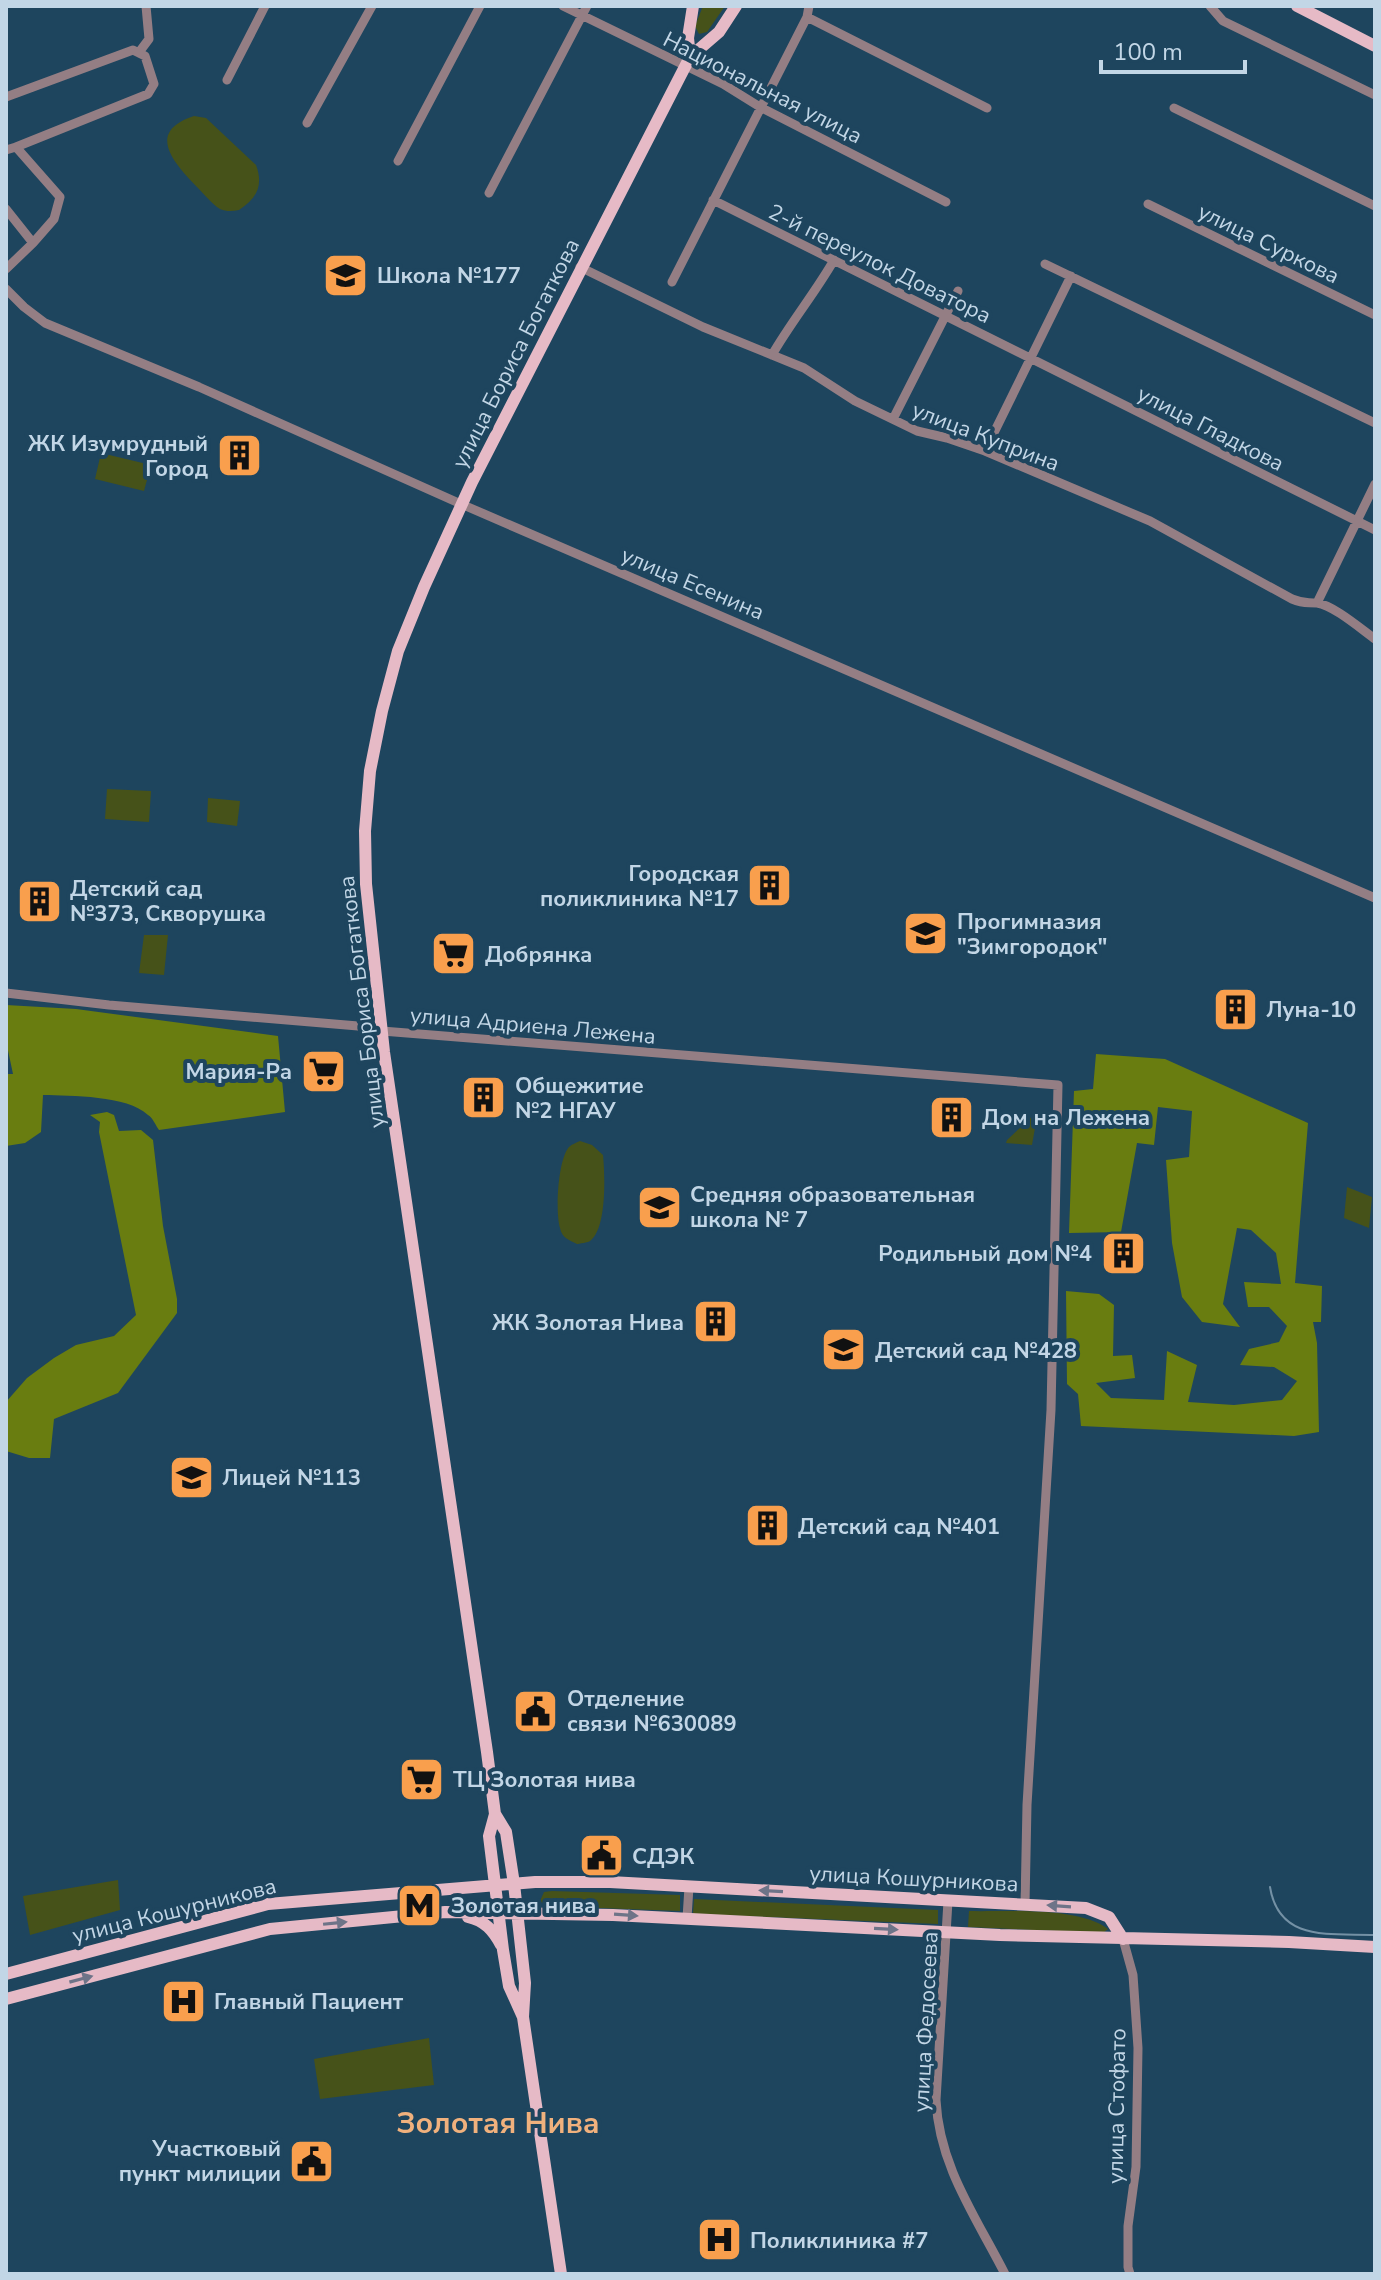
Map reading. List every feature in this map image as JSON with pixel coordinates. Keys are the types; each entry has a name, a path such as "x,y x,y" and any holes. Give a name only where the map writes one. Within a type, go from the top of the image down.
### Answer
{"main road":[{"name":"улица Бориса Богаткова","path":"688,62 693,6"},
{"name":"улица Бориса Богаткова","path":"561,2274 523,2017 525,1983 514,1884 506,1832 495,1814 382,1031 366,884 365,831 370,771 398,651 461,504 580,267 688,62 719,32 736,6"},
{"path":"1297,6 1375,46"},
{"name":"улица Бориса Богаткова","path":"495,1814 489,1836 503,1950 509,1986 523,2017"},
{"name":"улица Кошурникова","path":"6,1974 268,1904 514,1884 610,1882 1086,1908 1109,1917 1123,1939"},
{"path":"437,1912 481,1920 493,1931 503,1950"},
{"name":"улица Кошурникова","path":"6,1999 270,1929 437,1912 687,1918 948,1932 1375,1947"}],"street":[{"path":"140,51 149,39 146,6"},
{"path":"227,80 265,6"},
{"path":"307,123 372,6"},
{"path":"398,161 480,6"},
{"name":"Национальная улица","path":"563,6 688,62 760,107 946,202"},
{"path":"489,193 587,6"},
{"path":"1210,6 1223,21 1375,95"},
{"path":"672,282 808,11 987,108"},
{"path":"6,97 133,50 145,56 154,84 148,94 11,148 60,197 54,219 6,269"},
{"path":"1174,108 1375,206"},
{"name":"2-й переулок Доватора","path":"713,200 1031,358"},
{"name":"улица Суркова","path":"1148,204 1375,315"},
{"path":"6,209 33,243"},
{"path":"772,355 790,324 816,293 834,260"},
{"path":"1045,264 1375,423"},
{"name":"улица Куприна","path":"580,267 703,327 804,368 855,401 917,431 985,451 1150,521 1292,599 1307,605 1317,603 1335,611 1375,639"},
{"path":"985,451 1071,276"},
{"name":"улица Есенина","path":"6,289 45,323 1375,898"},
{"path":"893,419 958,291"},
{"name":"улица Гладкова","path":"1031,358 1375,530"},
{"path":"1317,603 1375,484"},
{"name":"улица Адриена Лежена","path":"6,993 358,1026 382,1031 1058,1085 1051,1410 1027,1805 1025,1904"},
{"path":"687,1918 689,1887"},
{"name":"улица Федосеева","path":"948,1901 937,2127 951,2171 1005,2274"},
{"name":"улица Стофато","path":"1123,1939 1133,1975 1138,2048 1136,2167 1128,2226 1130,2274"}],"green space":[{"path":"703,6 725,6 707,32 699,34 695,26"},
{"path":"194,116 206,118 256,165 259,186 250,201 239,210 225,211 217,207 188,178 168,148 167,139 171,130"},
{"path":"101,453 151,465 144,491 95,479"},
{"path":"107,789 151,791 149,822 105,819"},
{"path":"208,798 240,801 237,826 207,822"},
{"path":"144,935 168,935 164,975 139,973"},
{"path":"6,1005 76,1009 278,1036 285,1112 159,1130 150,1116 127,1104 98,1098 43,1095 41,1132 25,1143 6,1146 6,1074 13,1074 6,1041"},
{"path":"1096,1054 1165,1059 1308,1123 1295,1283 1322,1286 1321,1322 1313,1322 1317,1343 1319,1432 1294,1436 1081,1426 1078,1394 1067,1384 1066,1291 1099,1294 1114,1305 1113,1356 1132,1355 1135,1378 1096,1383 1111,1398 1164,1400 1167,1351 1197,1365 1188,1402 1234,1405 1282,1400 1297,1381 1274,1367 1240,1365 1249,1349 1279,1342 1287,1326 1269,1307 1248,1307 1244,1282 1281,1284 1276,1253 1251,1230 1237,1228 1223,1304 1240,1327 1202,1322 1182,1297 1172,1243 1166,1160 1189,1157 1192,1111 1158,1107 1154,1145 1137,1143 1121,1232 1069,1233 1074,1091 1093,1089"},
{"path":"1038,1111 1032,1145 1006,1143 1007,1140"},
{"path":"107,1112 114,1115 119,1131 141,1130 153,1140 177,1313 118,1393 54,1419 50,1458 29,1458 6,1451 6,1402 27,1378 54,1358 76,1345 114,1336 136,1315 99,1132 100,1122 90,1115"},
{"path":"580,1141 592,1145 603,1155 604,1188 596,1235 589,1241 577,1244 561,1231 558,1199 565,1153"},
{"path":"1347,1187 1372,1197 1369,1228 1344,1218"},
{"path":"118,1880 120,1910 30,1935 23,1896"},
{"path":"544,1892 680,1895 680,1911 546,1906 540,1901"},
{"path":"694,1899 938,1910 938,1924 693,1914"},
{"path":"969,1911 1061,1913 1095,1922 1108,1929 1103,1933 968,1927"},
{"path":"429,2038 434,2085 320,2099 314,2059"}],"tram line":[{"path":"1270,1887 1275,1905 1284,1918 1296,1926 1325,1934 1375,1935"}],"place":[{"name":"Школа №177","path":"346,275"},
{"name":"ЖК Изумрудный Город","path":"239,456"},
{"name":"Городская поликлиника №17","path":"770,886"},
{"name":"Детский сад №373, Скворушка","path":"39,901"},
{"name":"Прогимназия \"Зимгородок\"","path":"926,934"},
{"name":"Добрянка","path":"454,954"},
{"name":"Луна-10","path":"1235,1009"},
{"name":"Мария-Ра","path":"323,1071"},
{"name":"Общежитие №2 НГАУ","path":"484,1098"},
{"name":"Дом на Лежена","path":"951,1117"},
{"name":"Средняя образовательная школа № 7","path":"659,1207"},
{"name":"Родильный дом №4","path":"1123,1253"},
{"name":"ЖК Золотая Нива","path":"715,1322"},
{"name":"Детский сад №428","path":"844,1350"},
{"name":"Лицей №113","path":"191,1477"},
{"name":"Детский сад №401","path":"767,1526"},
{"name":"Отделение связи №630089","path":"536,1711"},
{"name":"ТЦ Золотая нива","path":"422,1779"},
{"name":"СДЭК","path":"601,1856"},
{"name":"Золотая нива","path":"420,1905"},
{"name":"Главный Пациент","path":"183,2001"},
{"name":"Участковый пункт милиции","path":"312,2161"},
{"name":"Поликлиника #7","path":"719,2240"}],"district":[{"name":"Золотая Нива","path":"498,2123"}]}
